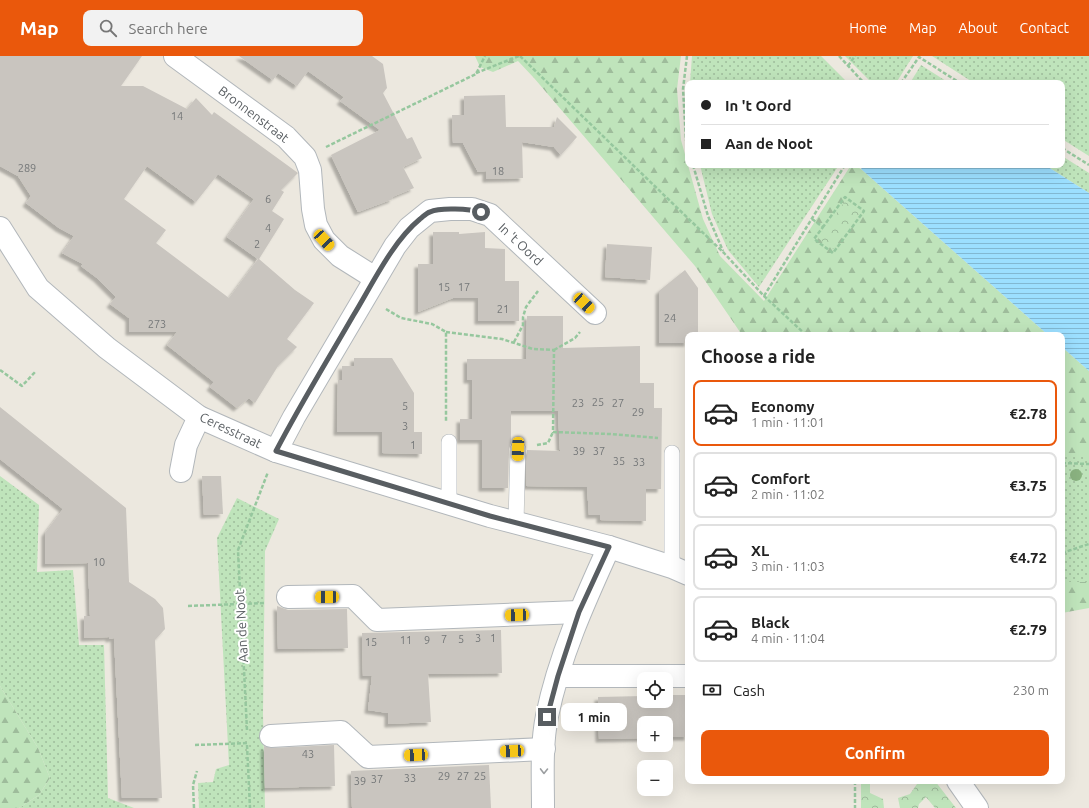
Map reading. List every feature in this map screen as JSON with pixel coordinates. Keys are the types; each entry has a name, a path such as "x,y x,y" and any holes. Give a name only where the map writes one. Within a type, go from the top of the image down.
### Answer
{"street":[{"name":"Bronnenstraat","path":"175,56 286,137 305,157 310,170 313,209 316,225 324,240 370,288"},
{"name":"In 't Oord","path":"276,451 294,417 395,246 409,228 430,211 472,209 490,215 595,313"},
{"name":"Ceresstraat","path":"0,228 38,288 107,348 199,417 276,451 449,503 609,547 680,571"},
{"path":"181,470 186,446 199,417"},
{"path":"543,808 544,749 547,717 558,676 579,612 609,547"},
{"path":"279,600 353,596 377,620 579,612"},
{"path":"558,676 685,676"},
{"path":"271,736 341,732 368,757 544,749"},
{"path":"960,784 977,808"}],"lane":[{"path":"449,442 449,503"},
{"path":"516,522 518,449"},
{"path":"672,453 680,571"}],"path":[{"path":"476,74 485,56"},
{"path":"305,157 476,74 520,56 724,253 764,296 803,332"},
{"path":"685,114 684,89 687,56"},
{"path":"839,56 861,80"},
{"path":"848,66 855,56"},
{"path":"903,80 918,56 955,80"},
{"path":"1065,150 1089,165"},
{"path":"694,168 708,216 724,253"},
{"path":"764,296 843,168"},
{"path":"845,197 864,211 833,253 814,239 823,227 845,197"},
{"path":"812,219 823,227"},
{"path":"514,342 523,325 523,317 526,307 551,272"},
{"path":"370,288 401,318 432,324 446,332 502,339 533,349 554,350 575,338"},
{"path":"446,332 445,416 449,442"},
{"path":"554,350 553,432 665,438"},
{"path":"0,370 22,386 36,371"},
{"name":"Aan de Noot","path":"247,735 238,550 276,451"},
{"path":"1065,463 1089,464"},
{"path":"1065,552 1089,544"},
{"path":"188,606 240,604 279,600"},
{"path":"195,745 247,743 250,808"},
{"path":"194,808 193,785 197,770"},
{"path":"855,784 855,808"}],"green space":[{"path":"475,56 681,56 677,89 681,140 685,154 685,168 689,168 703,219 720,256 764,301 849,168 859,168 1045,332 740,332 695,266 518,61 493,72 480,67"},
{"path":"692,56 821,56 845,80 690,80"},
{"path":"845,56 913,56 898,80 869,80"},
{"path":"932,56 1089,56 1089,156 1065,141 1065,80 969,80"},
{"path":"921,65 944,80 912,80"},
{"path":"1065,158 1089,173 1089,193 1050,168 1065,168"},
{"path":"701,168 837,168 759,287 728,250 712,214"},
{"path":"846,200 861,212 833,249 818,238"},
{"path":"1065,350 1089,371 1089,456 1065,456"},
{"path":"1065,456 1089,456 1089,582 1065,582"},
{"path":"0,476 39,505 37,572 73,570 79,645 104,645 108,798 134,808 19,808 39,795 50,778 38,748 0,686"},
{"path":"237,498 279,519 265,551 263,713 265,808 199,808 198,783 213,782 216,769 229,765 217,538"},
{"path":"1065,582 1089,582 1089,608 1065,612"},
{"path":"0,686 38,748 50,778 39,795 19,808 0,808"},
{"path":"861,784 870,784 870,793 883,799 884,808 861,808"},
{"path":"917,784 937,784 956,808 935,808 926,797 919,804 918,808 900,808 898,798 910,794"}],"water":[{"path":"1050,168 1089,193 1089,371 1065,350 1065,332 1045,332 861,169"}],"building":[{"path":"0,56 142,56 121,86 143,86 187,109 196,98 212,115 214,112 298,173 281,190 284,192 272,211 284,219 259,259 295,290 314,303 287,339 297,347 278,366 255,403 249,398 237,408 210,387 214,382 167,345 177,332 129,332 129,318 110,304 116,297 97,278 81,266 83,264 62,253 74,236 59,228 26,203 31,196 18,176 0,166","holes":["147,166 196,202 218,174 254,199 227,237 258,259 229,298 156,243 166,230 124,199"]},
{"path":"239,56 372,56 383,64 387,88 383,93 407,139 412,137 422,158 403,167 414,188 392,197 393,199 358,212 331,155 380,130 340,101 344,97 308,71 297,86 278,73 273,80"},
{"path":"505,95 506,127 554,127 557,117 577,137 561,155 554,147 522,142 523,178 486,179 486,171 478,172 463,143 453,143 452,115 464,115 464,96"},
{"path":"433,232 459,232 459,234 485,232 485,248 505,249 505,281 519,281 519,321 478,321 478,298 453,298 418,312 418,264 433,264"},
{"path":"607,244 652,247 650,280 605,277"},
{"path":"685,270 698,288 698,332 685,332 685,343 659,343 659,291"},
{"path":"527,316 563,316 563,348 640,346 640,383 654,383 654,408 662,408 661,489 646,489 646,521 600,520 600,515 589,515 587,487 526,486 527,450 560,451 558,411 511,411 511,443 509,449 508,488 482,488 482,440 460,440 460,419 472,419 472,380 467,380 467,359 526,359"},
{"path":"354,358 392,358 414,393 414,432 422,432 422,454 382,453 382,432 337,432 338,380 342,380 342,366 354,366"},
{"path":"0,407 126,508 129,582 155,599 163,608 165,629 155,640 162,798 122,798 114,638 84,638 84,616 90,616 88,563 45,564 45,533 63,509 0,459"},
{"path":"202,476 221,476 223,514 204,515"},
{"path":"277,606 288,610 347,609 348,648 278,649"},
{"path":"501,630 502,673 428,674 431,722 388,724 388,713 368,710 372,676 363,676 362,633"},
{"path":"673,695 685,695 685,737 673,737 673,716 637,716 637,738 599,739 598,697 637,696 637,708 673,708"},
{"path":"334,745 335,786 265,788 264,746 272,748"},
{"path":"489,765 491,808 352,808 351,771"}],"route":[{"path":"481,212 472,209 430,211 409,228 395,246 294,417 276,451 490,516 609,547 579,612 558,676 547,717"}]}
